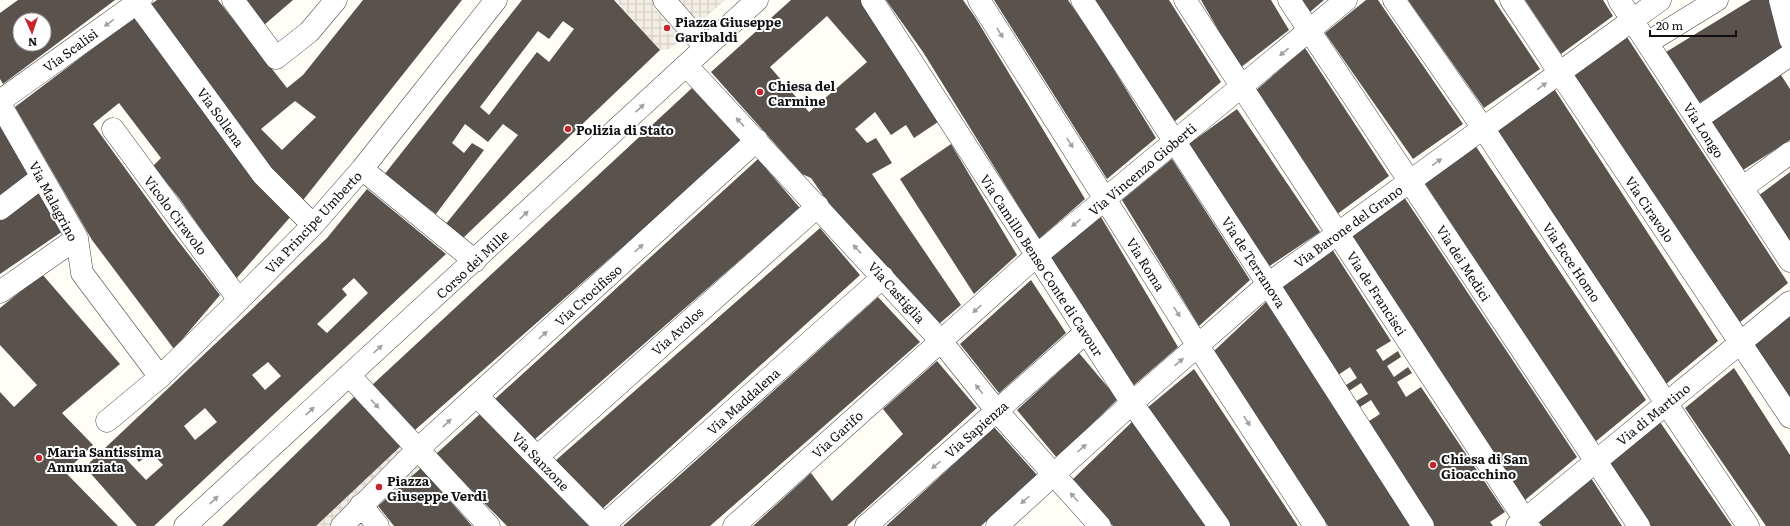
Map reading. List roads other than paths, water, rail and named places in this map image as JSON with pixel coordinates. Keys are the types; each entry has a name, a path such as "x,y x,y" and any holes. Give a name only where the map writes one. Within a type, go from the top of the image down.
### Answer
{"street":[{"path":"233,0 276,58 309,32 336,0"},
{"name":"Via Principe Umberto","path":"107,421 160,376 239,300 313,225 362,170 496,0"},
{"path":"664,0 705,47"},
{"name":"Corso dei Mille","path":"185,526 475,261 686,64 757,0"},
{"name":"Via Camillo Benso Conte di Cavour","path":"872,0 1132,404 1219,526"},
{"name":"Via Roma","path":"979,0 1198,346 1315,526"},
{"name":"Via de Terranova","path":"1082,0 1176,141 1423,526"},
{"name":"Via de Francisci","path":"1185,0 1339,234 1524,524"},
{"name":"Via dei Medici","path":"1288,0 1639,526"},
{"name":"Via Vincenzo Gioberti","path":"941,341 1036,256 1346,0"},
{"name":"Via Ecce Homo","path":"1394,0 1483,128 1665,404 1748,526"},
{"name":"Via Ciravolo","path":"1511,0 1790,418"},
{"name":"Via Longo","path":"1619,0 1790,261"},
{"name":"Via Barone del Grano","path":"997,526 1053,474 1268,284 1660,0"},
{"path":"1647,43 1717,0"},
{"path":"1780,0 1790,39"},
{"name":"Via Scalisi","path":"0,102 139,2"},
{"name":"Via Sollena","path":"139,2 263,175 313,225"},
{"path":"1697,119 1790,55"},
{"name":"Via Castiglia","path":"686,64 941,341 997,411 1100,526"},
{"name":"Via Malagrino","path":"0,102 77,238 82,273 160,376"},
{"name":"Vicolo Ciravolo","path":"113,130 239,300"},
{"name":"Via Crocifisso","path":"418,450 757,140"},
{"path":"1742,188 1790,153"},
{"path":"362,170 475,261"},
{"path":"0,209 42,177"},
{"name":"Via Avolos","path":"537,457 818,206"},
{"path":"0,292 77,238"},
{"name":"Via Maddalena","path":"604,526 883,277"},
{"name":"Via di Martino","path":"1524,524 1595,461 1790,302"},
{"name":"Via Sapienza","path":"866,526 1086,333"},
{"name":"Via Garifo","path":"734,526 941,341"},
{"path":"349,375 489,526"},
{"name":"Via Sanzone","path":"477,396 604,526"},
{"path":"342,526 361,505 418,450"},
{"path":"361,505 378,526"}],"place":[{"name":"Piazza Giuseppe Garibaldi","path":"667,28"},
{"name":"Chiesa del Carmine","path":"760,92"},
{"name":"Polizia di Stato","path":"568,129"},
{"name":"Maria Santissima Annunziata","path":"39,458"},
{"name":"Chiesa di San Gioacchino","path":"1433,465"},
{"name":"Piazza Giuseppe Verdi","path":"379,487"}]}
